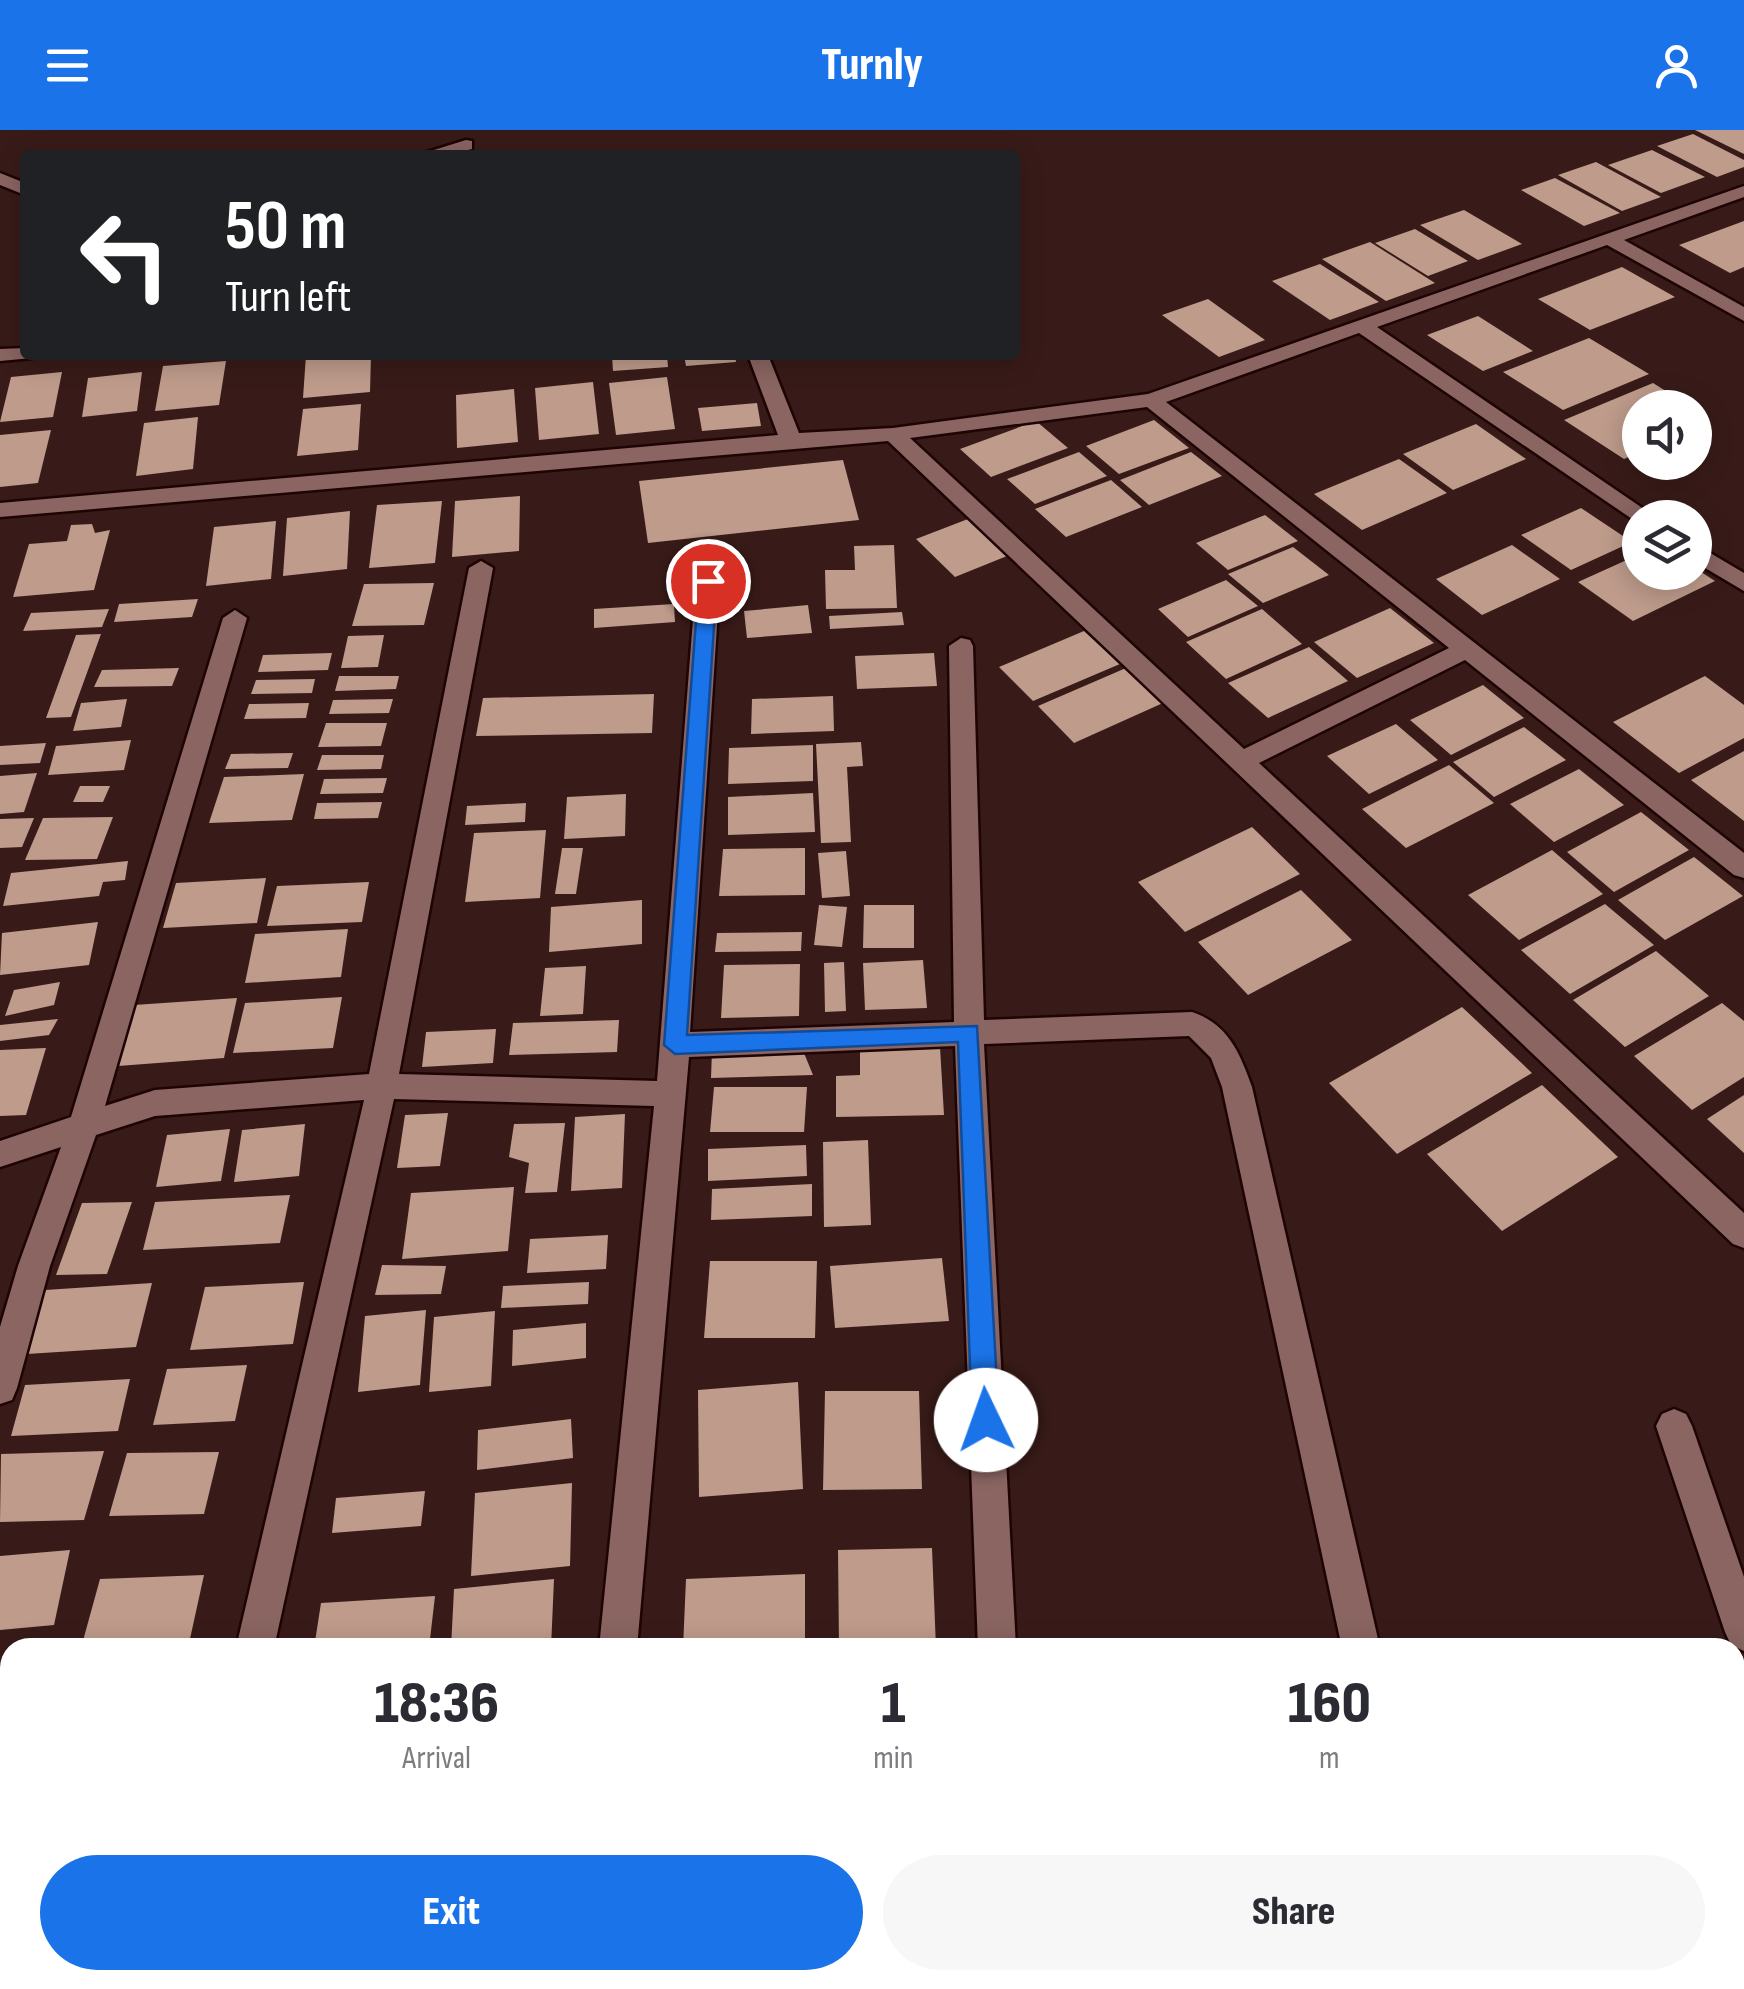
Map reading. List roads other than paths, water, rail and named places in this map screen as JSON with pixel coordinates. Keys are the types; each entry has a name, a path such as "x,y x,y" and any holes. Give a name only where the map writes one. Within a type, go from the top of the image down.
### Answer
{"street":[{"path":"446,150 466,145"},
{"path":"0,510 893,434 1151,400 1744,191"},
{"path":"1610,239 1744,315"},
{"path":"1362,326 1622,502"},
{"path":"760,360 791,440"},
{"path":"1151,400 1744,868"},
{"path":"893,434 1744,1234"},
{"path":"1712,562 1744,584"},
{"path":"258,1638 382,1086 482,568"},
{"path":"619,1638 671,1094 708,581"},
{"path":"0,1388 34,1266 84,1126 235,618"},
{"path":"961,646 969,1032 997,1638"},
{"path":"1239,762 1467,649"},
{"path":"675,1045 1192,1024 1222,1046 1237,1087 1359,1638"},
{"path":"0,1154 155,1104 382,1086 671,1094"},
{"path":"1674,1426 1744,1632"}]}
